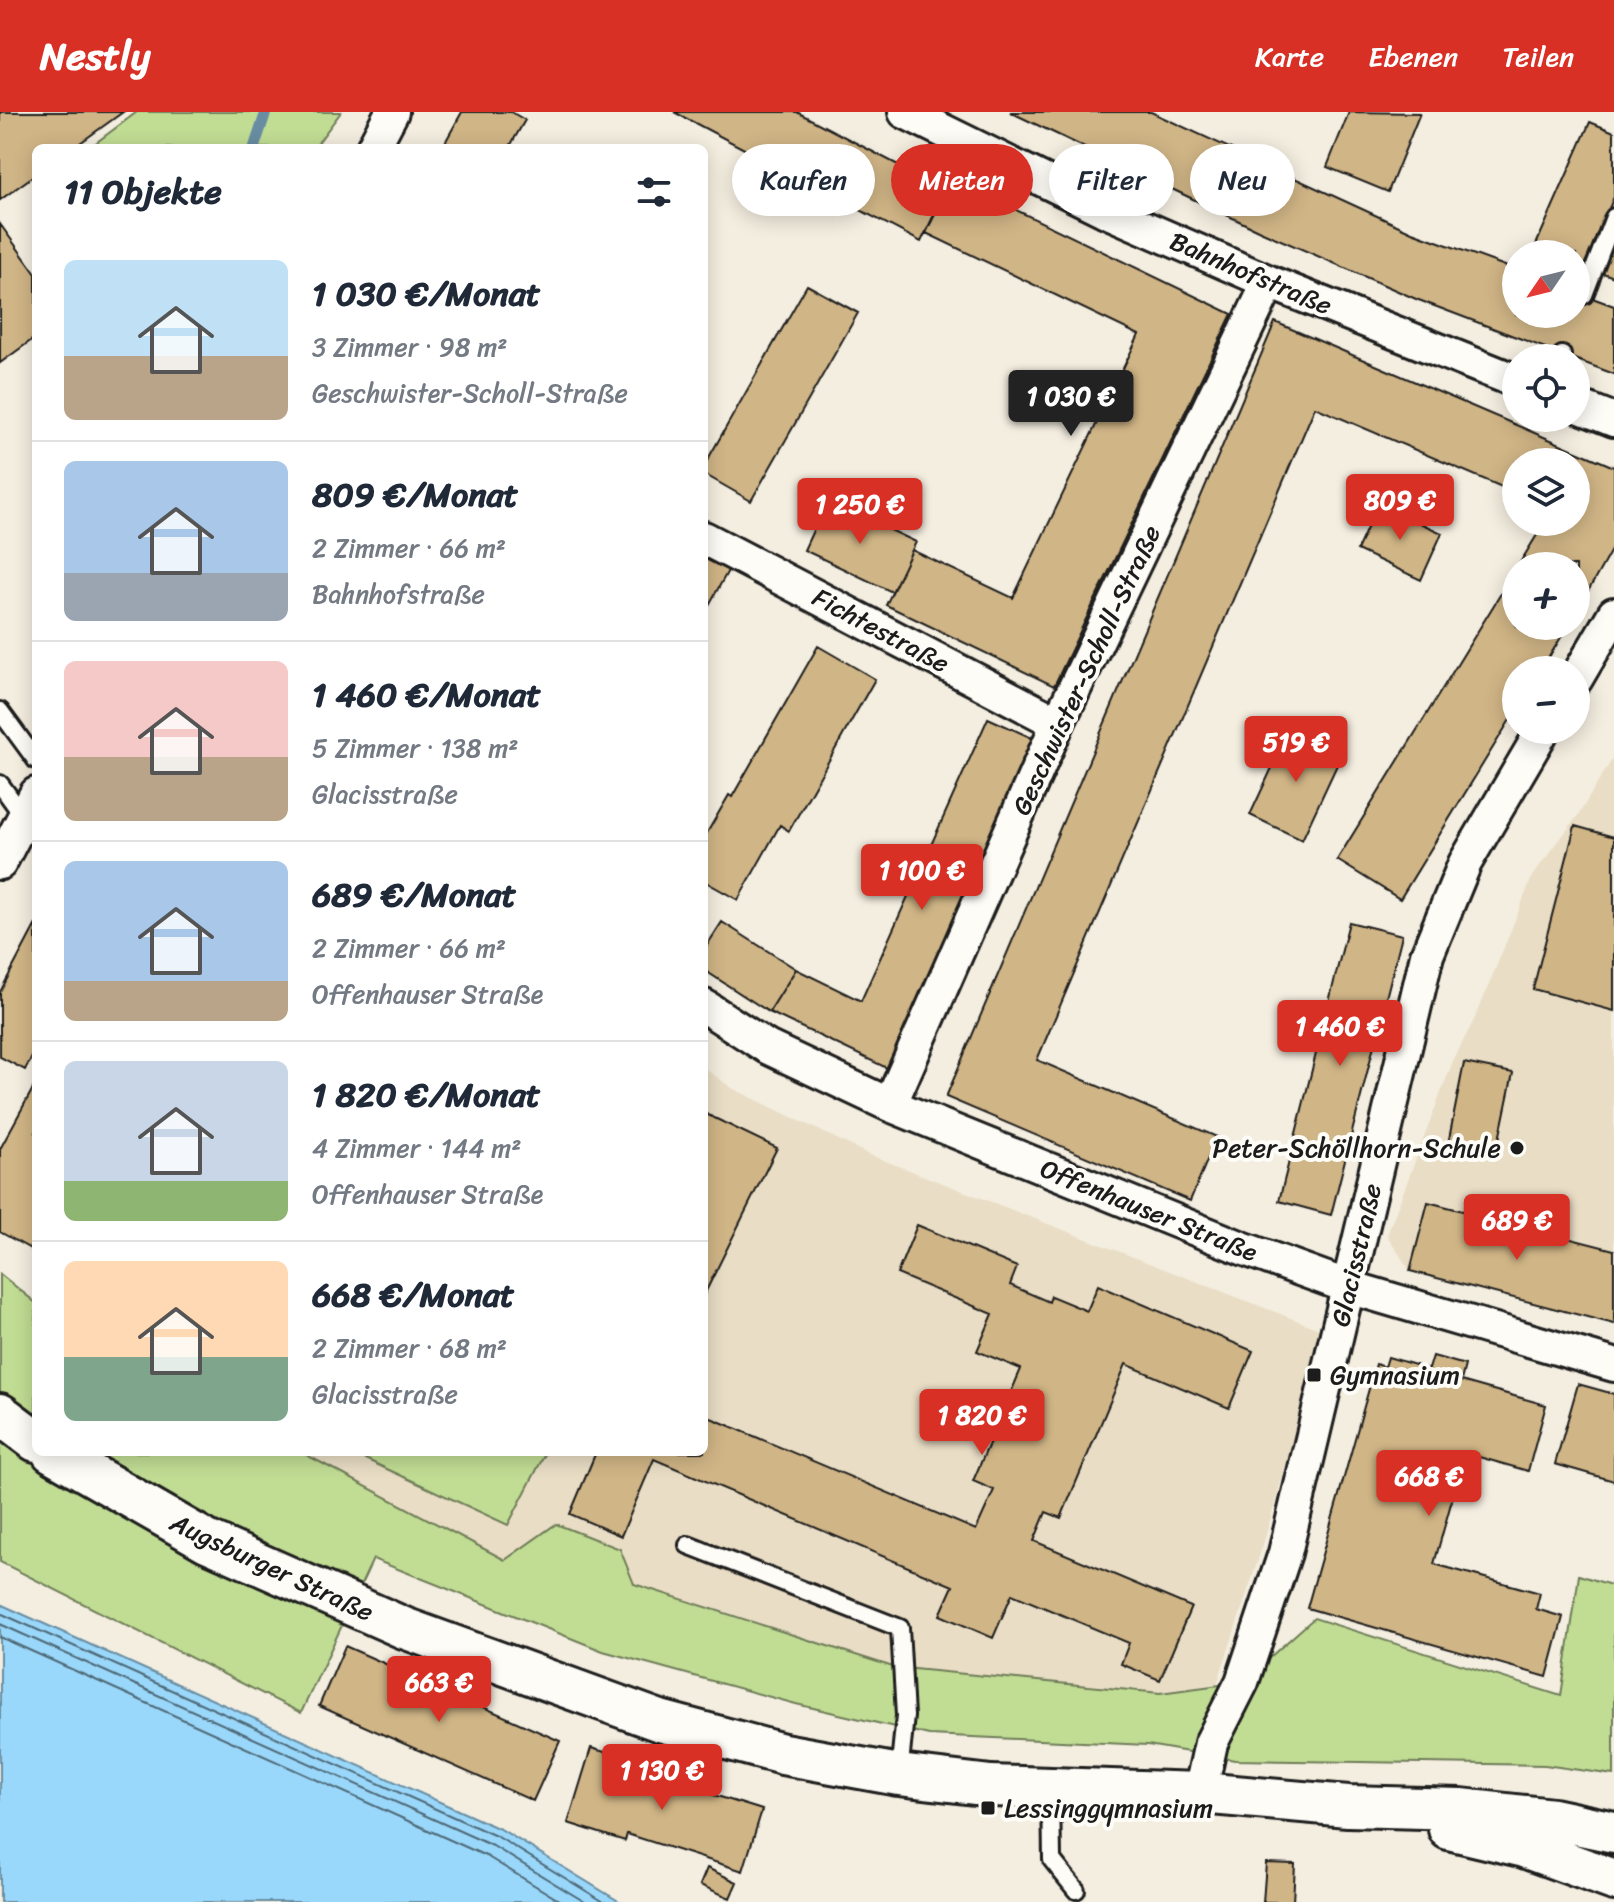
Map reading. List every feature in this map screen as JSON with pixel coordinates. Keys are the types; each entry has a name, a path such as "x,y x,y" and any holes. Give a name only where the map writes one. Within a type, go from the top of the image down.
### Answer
{"street":[{"path":"375,144 392,112"},
{"name":"Bahnhofstraße","path":"905,112 1104,210 1269,282 1502,375"},
{"name":"Geschwister-Scholl-Straße","path":"890,1105 1058,723 1269,282"},
{"path":"1590,411 1614,420"},
{"name":"Fichtestraße","path":"708,540 1058,723"},
{"path":"1589,656 1614,614"},
{"name":"Glacisstraße","path":"1200,1793 1211,1743 1242,1682 1285,1553 1427,955 1465,863 1535,744"},
{"path":"0,863 30,806"},
{"name":"Offenhauser Straße","path":"708,1009 767,1047 890,1105 1242,1248 1349,1287 1614,1365"},
{"path":"0,1414 32,1438"},
{"name":"Augsburger Straße","path":"59,1456 207,1541 404,1628 660,1721 783,1754 899,1775 991,1786 1200,1793 1348,1806 1461,1809 1553,1819 1614,1832"},
{"name":"Augsburger Straße","path":"1348,1806 1521,1846 1614,1880"}],"lane":[{"path":"1590,279 1614,217"},
{"path":"0,711 32,755"},
{"path":"0,784 30,806"},
{"path":"688,1545 900,1628 905,1716 899,1775"},
{"path":"1051,1786 1052,1860 1076,1890"}],"shaded area":[{"name":"Peter-Schöllhorn-Schule","path":"1614,756 1614,1324 1410,1271 1387,1235 1453,1061 1478,1012 1533,875 1579,814"},
{"path":"708,1071 732,1088 870,1155 1324,1331 1263,1545 1217,1684 1160,1693 893,1667 634,1584 620,1549 505,1560 309,1456 708,1456"}],"green space":[{"path":"137,112 341,112 317,144 94,144"},
{"path":"0,1274 32,1300 32,1456 309,1456 505,1560 556,1524 620,1549 634,1584 893,1667 1160,1693 1242,1682 1314,1618 1561,1696 1579,1575 1614,1586 1614,1775 1545,1765 1235,1760 1148,1745 929,1735 796,1704 603,1651 373,1559 301,1713 0,1562"},
{"path":"359,1456 544,1456 508,1525"}],"water":[{"path":"0,1604 502,1830 620,1902 0,1902"}],"building":[{"path":"0,112 123,112 79,144 32,144 32,177 0,200"},
{"path":"462,112 511,112 525,120 511,144 444,144"},
{"path":"674,112 797,112 858,144 735,144"},
{"path":"1010,112 1151,112 1221,144 1190,144 1190,198 1174,190 1174,144 1077,144"},
{"path":"1349,112 1420,113 1388,192 1327,167"},
{"path":"1590,122 1614,132 1614,197 1590,252 1590,240 1538,240"},
{"path":"875,153 891,161 891,216 934,216 921,242 872,216 875,216"},
{"path":"1295,178 1412,232 1502,265 1502,328 1590,328 1590,297 1614,306 1614,374 1590,365 1590,344 1535,344 1416,299 1229,216 1295,216"},
{"path":"934,216 1029,216 1232,314 1054,686 886,605 912,550 1013,598 1139,335 926,233"},
{"path":"0,224 32,268 32,340 0,363"},
{"path":"1614,232 1614,277 1600,272"},
{"path":"807,285 858,313 751,501 708,476 708,459"},
{"path":"1275,322 1502,419 1502,432 1532,432 1570,448 1502,448 1502,487 1315,407 1037,1060 1217,1137 1190,1201 946,1097"},
{"path":"1590,457 1614,467 1614,545 1590,588 1590,552 1527,552 1536,536 1590,536"},
{"path":"827,500 916,542 892,592 804,550"},
{"path":"1378,504 1442,533 1421,580 1357,550"},
{"path":"708,557 729,569 708,607"},
{"path":"1502,592 1502,640 1559,640 1550,656 1502,656 1502,733 1400,899 1337,860"},
{"path":"818,646 875,679 789,831 780,825 738,900 708,883 708,831 729,795 732,797"},
{"path":"988,718 1041,742 893,1071 769,1012 796,969 861,1001"},
{"path":"1291,727 1343,752 1302,840 1250,815"},
{"path":"1575,826 1614,837 1614,1011 1533,989"},
{"path":"722,922 796,969 769,1012 708,973 708,944"},
{"path":"1349,922 1402,935 1331,1215 1279,1201"},
{"path":"32,932 32,1057 25,1070 0,1057 0,992"},
{"path":"1464,1063 1513,1073 1496,1154 1448,1144"},
{"path":"32,1090 32,1250 0,1232 0,1149"},
{"path":"708,1115 777,1148 708,1287"},
{"path":"1428,1202 1614,1250 1614,1324 1410,1271"},
{"path":"917,1225 1017,1267 1010,1285 1049,1302 1051,1296 1087,1311 1098,1285 1253,1351 1229,1408 1126,1364 1061,1518 1046,1512 1034,1541 1191,1607 1160,1680 1121,1664 1129,1643 1012,1594 993,1638 940,1615 953,1586 654,1459 621,1536 570,1514 594,1456 708,1456 708,1417 976,1530 994,1490 973,1481 1021,1369 977,1351 993,1314 897,1274"},
{"path":"1433,1356 1465,1365 1461,1381 1546,1405 1528,1471 1465,1453 1434,1564 1540,1593 1536,1609 1563,1617 1547,1677 1307,1608 1376,1364 1385,1367 1388,1357 1429,1369"},
{"path":"1578,1384 1614,1394 1614,1481 1555,1464"},
{"path":"345,1646 560,1741 533,1801 319,1706"},
{"path":"591,1748 649,1765 646,1774 762,1810 743,1871 627,1834 625,1841 568,1823"},
{"path":"1266,1863 1295,1864 1293,1902 1263,1902"},
{"path":"707,1868 737,1882 730,1898 700,1885"}],"waterway":[{"path":"255,144 266,112"}],"place":[{"name":"Peter-Schöllhorn-Schule","path":"1517,1148"},
{"name":"Gymnasium","path":"1314,1375"},
{"name":"Lessinggymnasium","path":"988,1808"}]}
